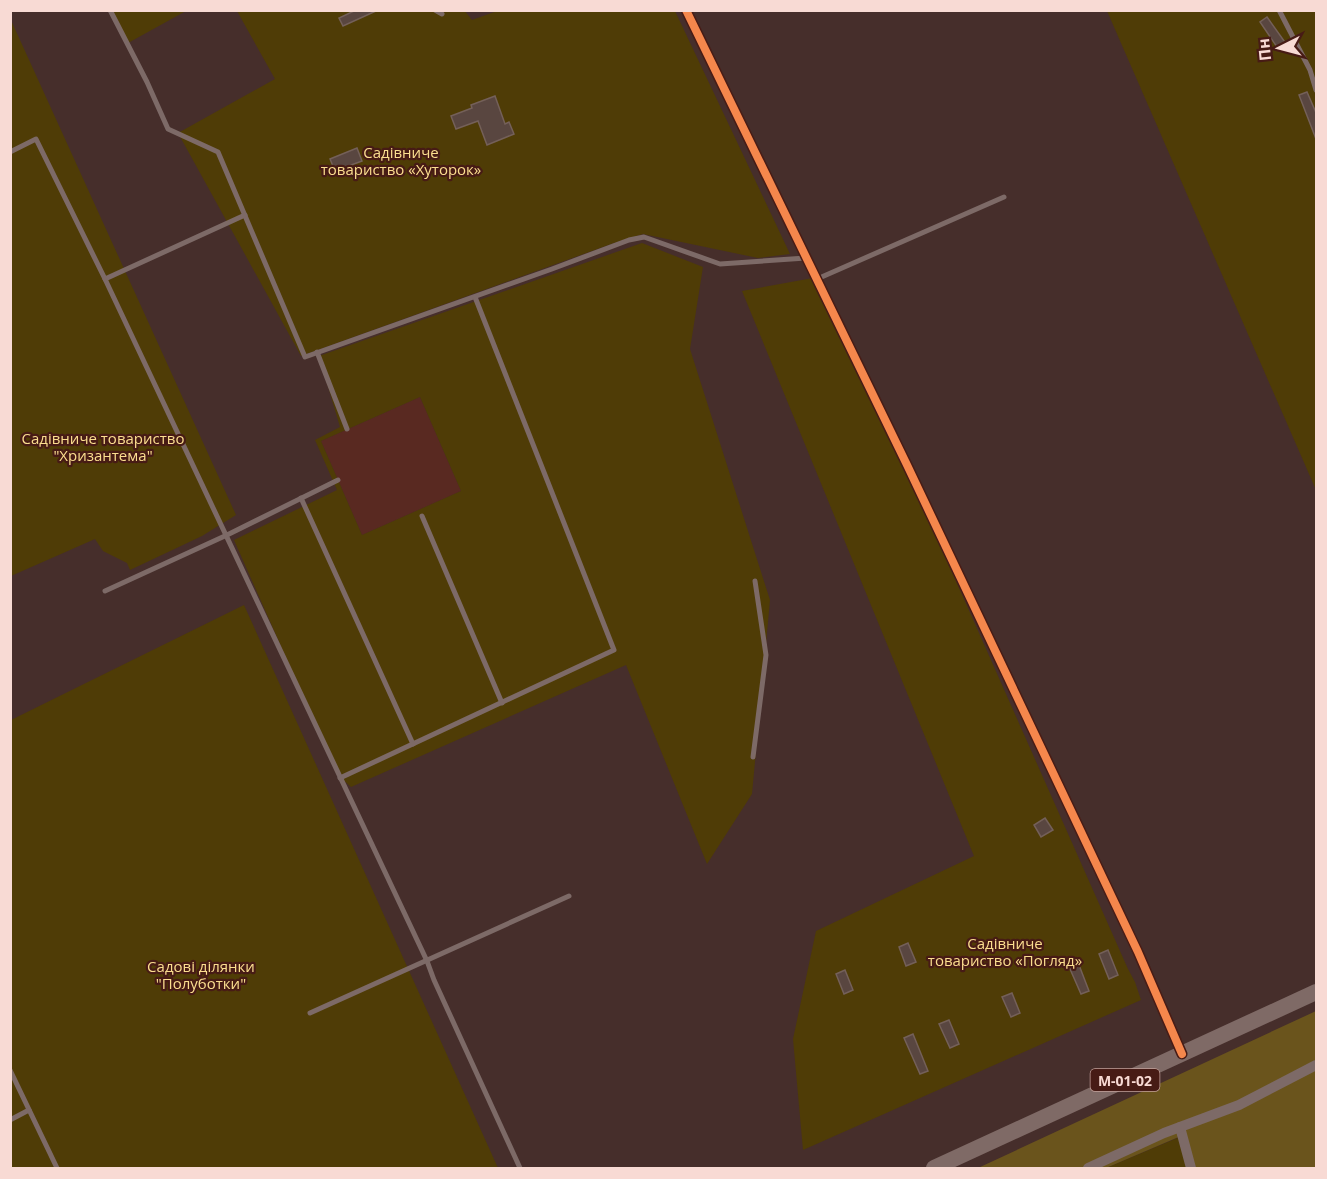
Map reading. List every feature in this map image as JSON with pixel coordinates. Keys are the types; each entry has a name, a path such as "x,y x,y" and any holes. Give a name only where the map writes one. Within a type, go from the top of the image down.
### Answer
{"main road":[{"name":"М-01-02","path":"934,1168 960,1163 1182,1054 1317,992"}],"street":[{"path":"686,10 908,466 1138,952 1182,1054"},
{"path":"1088,1168 1180,1127 1239,1105 1317,1065"},
{"path":"1180,1127 1191,1168"}],"lane":[{"path":"110,10 168,129 218,152 305,357 629,240 644,237 720,264 806,258"},
{"path":"435,10 442,14"},
{"path":"1279,10 1310,70 1317,90"},
{"path":"1310,70 1317,67"},
{"path":"10,152 36,139 105,279 428,961 434,980 520,1168"},
{"path":"817,279 1004,197"},
{"path":"105,279 245,215"},
{"path":"340,778 614,650 475,297"},
{"path":"317,352 346,429"},
{"path":"105,591 338,480"},
{"path":"301,498 413,744"},
{"path":"422,516 502,703"},
{"path":"753,757 766,655 754,581"},
{"path":"310,1013 569,896"},
{"path":"10,1070 57,1168"},
{"path":"10,1120 29,1110"}],"shaded area":[{"path":"420,397 461,491 362,535 321,441"},
{"path":"1316,1011 1316,1168 1191,1168 1181,1136 1106,1168 978,1168"}],"green space":[{"name":"Садівниче товариство «Хуторок»","path":"464,10 472,20 500,10 675,11 790,254 758,258 643,234 301,356 178,133 275,79 237,11"},
{"path":"112,11 186,11 128,43"},
{"path":"1107,11 1316,11 1316,490"},
{"name":"Садівниче товариство \"Хризантема\"","path":"10,18 236,515 202,536 130,570 127,563 103,551 95,539 11,576"},
{"path":"642,243 703,267 690,349 770,600 752,794 707,864 626,665 351,787 338,775 234,540 337,490 315,440 340,427 319,356","holes":["420,397 461,491 362,535 321,441"]},
{"name":"Садівниче товариство «Погляд»","path":"813,278 893,439 1141,1000 803,1150 793,1039 816,931 974,856 742,291"},
{"name":"Садові ділянки \"Полуботки\"","path":"244,605 498,1168 11,1168 11,720"},
{"path":"1182,1136 1191,1168 1106,1168"}],"building":[{"path":"356,10 376,11 343,26 339,18"},
{"path":"1267,17 1287,45 1279,50 1260,22"},
{"path":"1307,92 1317,115 1316,139 1299,95"},
{"path":"495,96 505,124 509,122 514,134 487,145 478,121 456,129 451,116"},
{"path":"357,148 362,161 335,171 330,159"},
{"path":"1045,818 1053,830 1041,837 1034,825"},
{"path":"908,943 916,962 906,966 899,947"},
{"path":"1108,950 1118,975 1109,979 1099,954"},
{"path":"1079,965 1089,991 1081,994 1070,969"},
{"path":"845,970 853,990 844,994 836,974"},
{"path":"1012,993 1020,1013 1011,1017 1002,997"},
{"path":"949,1020 959,1044 950,1048 939,1024"},
{"path":"913,1034 928,1071 920,1074 904,1038"}],"cycle path":[{"path":"686,10 908,467 1138,952 1182,1054"}]}
